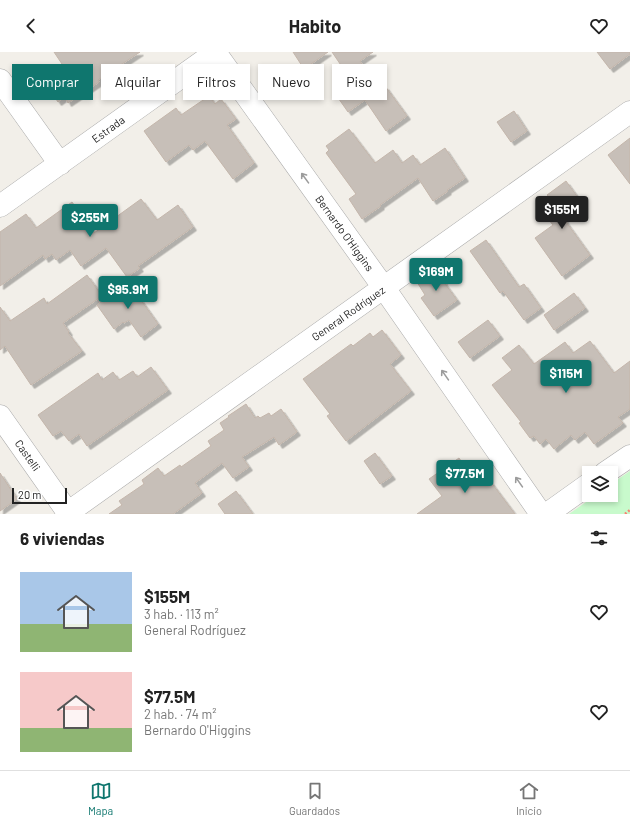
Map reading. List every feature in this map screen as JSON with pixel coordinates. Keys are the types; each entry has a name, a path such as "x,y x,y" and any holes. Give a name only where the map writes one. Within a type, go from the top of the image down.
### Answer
{"street":[{"name":"Estrada","path":"0,206 216,52"},
{"name":"Bernardo O'Higgins","path":"216,52 384,288 541,514"},
{"path":"0,80 60,164"},
{"name":"General Rodríguez","path":"68,514 630,112"},
{"name":"Castelli","path":"0,416 68,514"},
{"path":"615,466 630,456"},
{"path":"547,514 582,489"}],"path":[{"path":"625,514 630,510"}],"green space":[{"path":"630,471 630,514 569,514 586,502 618,502 618,479"}],"building":[{"path":"54,52 140,52 122,64 101,64 101,78 98,80 99,82 93,86 93,64 62,64"},
{"path":"293,52 328,52 311,64 301,64"},
{"path":"332,52 373,52 360,61 362,64 340,64"},
{"path":"597,52 630,52 630,54 610,69"},
{"path":"387,89 407,116 386,131 365,100 387,100"},
{"path":"203,100 212,100 215,104 222,100 236,119 227,125 254,163 233,179 205,141 193,150 189,145 166,162 144,131 176,108 181,115"},
{"path":"340,100 365,100 348,112"},
{"path":"514,111 527,131 511,142 497,122"},
{"path":"349,129 375,163 393,150 402,163 413,155 420,165 445,148 465,178 433,201 418,178 362,219 349,199 356,194 326,153 329,150 326,146"},
{"path":"630,138 630,184 608,155"},
{"path":"566,181 584,206 564,219 590,255 562,276 535,238 553,225 545,215 550,212 542,202 549,197 547,195"},
{"path":"141,199 157,220 178,205 193,227 138,266 140,268 127,277 106,248 81,266 70,250 56,260 52,254 45,259 43,255 0,286 0,232 26,214 36,228 72,202 94,233"},
{"path":"486,240 519,287 524,284 541,308 524,320 503,291 500,293 470,251"},
{"path":"438,268 446,279 443,281 457,300 434,316 421,298 425,295 417,282"},
{"path":"87,275 102,296 63,323 69,332 68,333 82,351 31,385 5,346 0,350 0,307 10,321 44,298 47,304"},
{"path":"128,282 158,324 141,337 129,320 124,323 123,322 114,329 97,305"},
{"path":"574,293 585,308 554,330 544,315"},
{"path":"488,320 500,336 470,358 458,342"},
{"path":"382,330 401,355 390,364 411,391 346,441 327,416 330,414 303,379 351,344 353,346 370,333 373,337"},
{"path":"590,341 614,373 630,361 630,409 618,417 623,423 594,444 585,432 575,440 571,435 554,449 546,439 540,444 534,436 530,438 519,423 521,422 492,385 512,370 502,358 519,345 534,364 565,342 573,353"},
{"path":"151,367 168,390 87,446 79,434 69,441 61,431 53,436 38,415 98,373 102,380 113,372 119,380 133,371 137,377"},
{"path":"246,404 255,418 258,416 260,418 269,413 271,416 281,409 297,432 279,445 274,437 242,457 249,467 233,478 222,463 195,483 202,493 173,514 109,514 122,505 119,501 144,484 142,480 158,468 164,476 180,465 181,467 211,446 208,441 224,430 220,423"},
{"path":"375,453 392,476 380,484 364,461"},
{"path":"459,458 474,480 484,473 515,514 417,514 442,496 429,479"},
{"path":"0,473 17,499 0,511"},
{"path":"236,491 253,514 225,514 218,504"}]}
